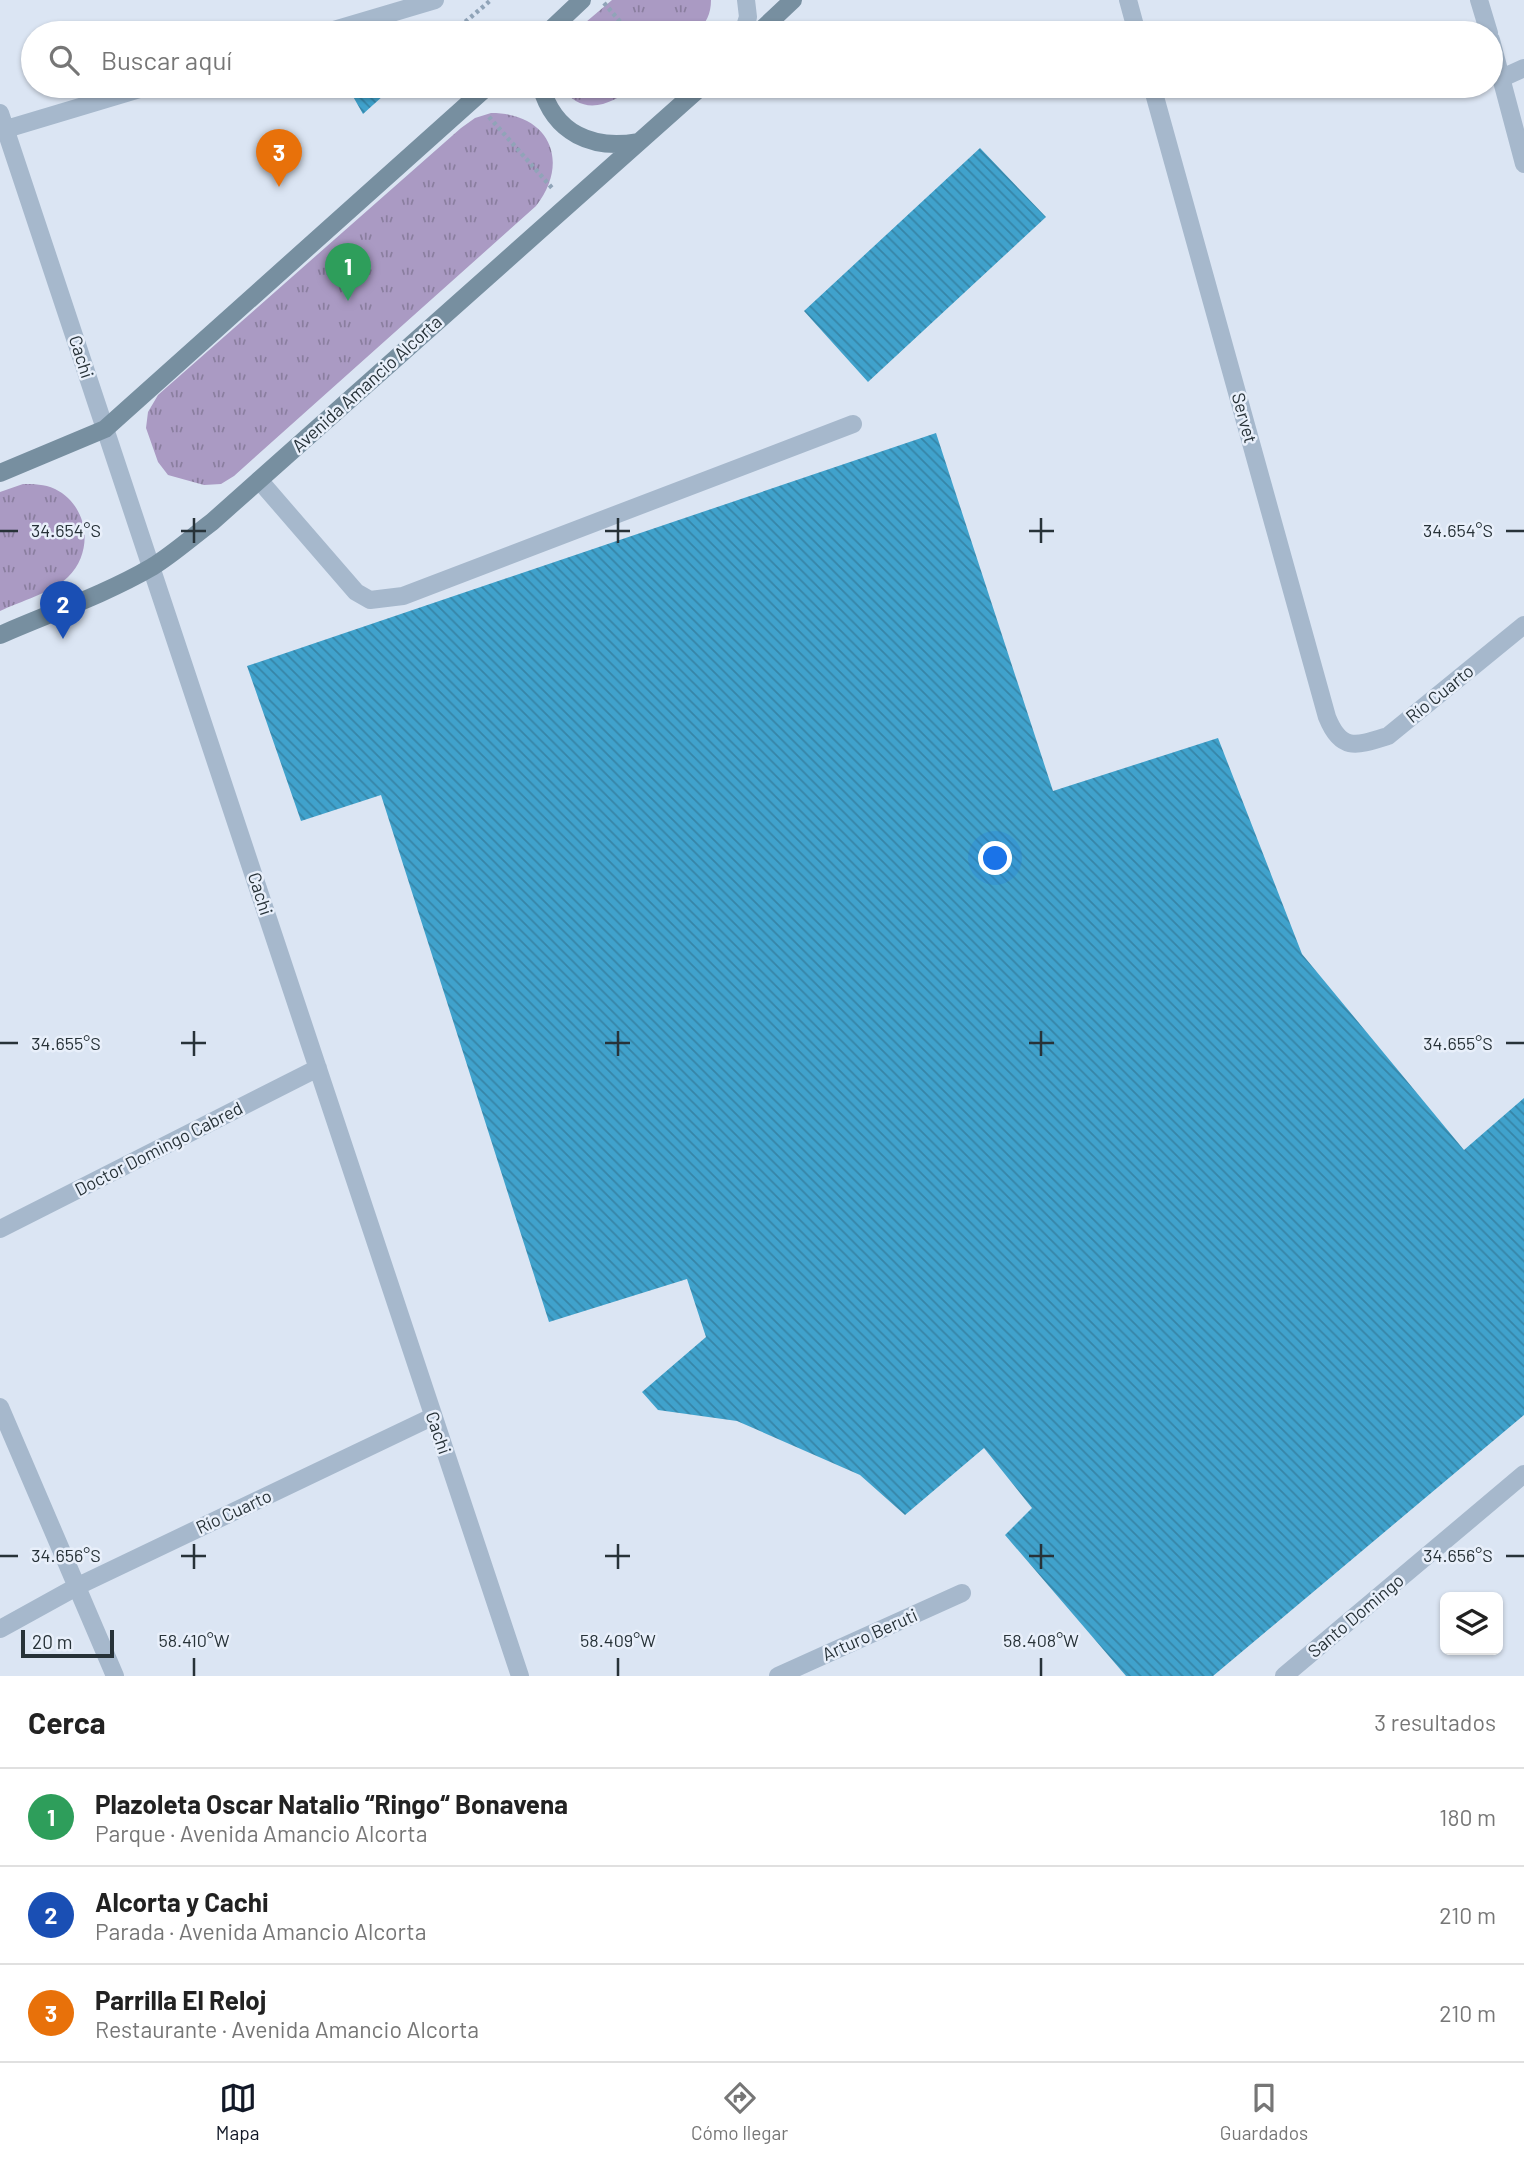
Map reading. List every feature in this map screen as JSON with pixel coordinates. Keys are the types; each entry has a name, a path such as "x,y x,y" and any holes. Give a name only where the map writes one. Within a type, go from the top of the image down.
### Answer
{"main road":[{"path":"560,21 582,0"},
{"path":"771,21 793,0"},
{"path":"545,98 556,118 573,133 595,142 617,145 640,141"},
{"name":"Avenida Amancio Alcorta","path":"0,635 152,566 212,522 688,98"},
{"path":"0,473 105,429 473,99"}],"street":[{"path":"364,21 435,0"},
{"path":"746,0 747,21"},
{"path":"1128,0 1134,21"},
{"path":"1479,0 1485,21"},
{"path":"1503,78 1524,68"},
{"path":"1503,82 1524,164"},
{"path":"2,124 103,98"},
{"name":"Servet","path":"1155,98 1327,717 1334,735 1347,743"},
{"name":"Cachi","path":"2,124 152,566 520,1676"},
{"path":"259,480 356,592 370,600 403,596 853,424"},
{"name":"Río Cuarto","path":"1347,743 1365,743 1388,736 1524,625"},
{"name":"Doctor Domingo Cabred","path":"0,1229 318,1068"},
{"path":"0,1407 115,1676"},
{"name":"Río Cuarto","path":"0,1629 78,1586 432,1417"},
{"name":"Santo Domingo","path":"1291,1674 1524,1474"},
{"name":"Arturo Beruti","path":"778,1676 962,1593"}],"path":[{"path":"466,21 491,0"},
{"path":"601,0 619,21"},
{"path":"473,99 568,205"}],"green space":[{"path":"612,0 711,0 706,21 587,21"},
{"path":"572,98 617,98 597,105 578,102"},
{"path":"491,113 511,115 527,121 540,131 548,143 552,172 536,206 234,476 221,484 204,485 168,475 158,462 146,428 148,412 158,395 461,128 475,118"},
{"path":"23,484 55,489 75,506 84,529 82,555 77,566 61,583 0,611 0,492"}],"building":[{"path":"354,98 381,98 363,114"},
{"path":"980,148 1046,217 868,382 804,311"},
{"path":"936,433 1053,791 1218,738 1302,954 1464,1150 1524,1098 1524,1415 1213,1676 1126,1676 1005,1535 1032,1508 984,1448 905,1515 860,1475 737,1421 658,1410 642,1392 706,1337 687,1279 549,1322 381,795 301,821 247,666"}],"place":[{"name":"Parrilla El Reloj","path":"279,187"},
{"name":"Plazoleta Oscar Natalio “Ringo“ Bonavena","path":"348,301"},
{"name":"Alcorta y Cachi","path":"63,639"}]}
